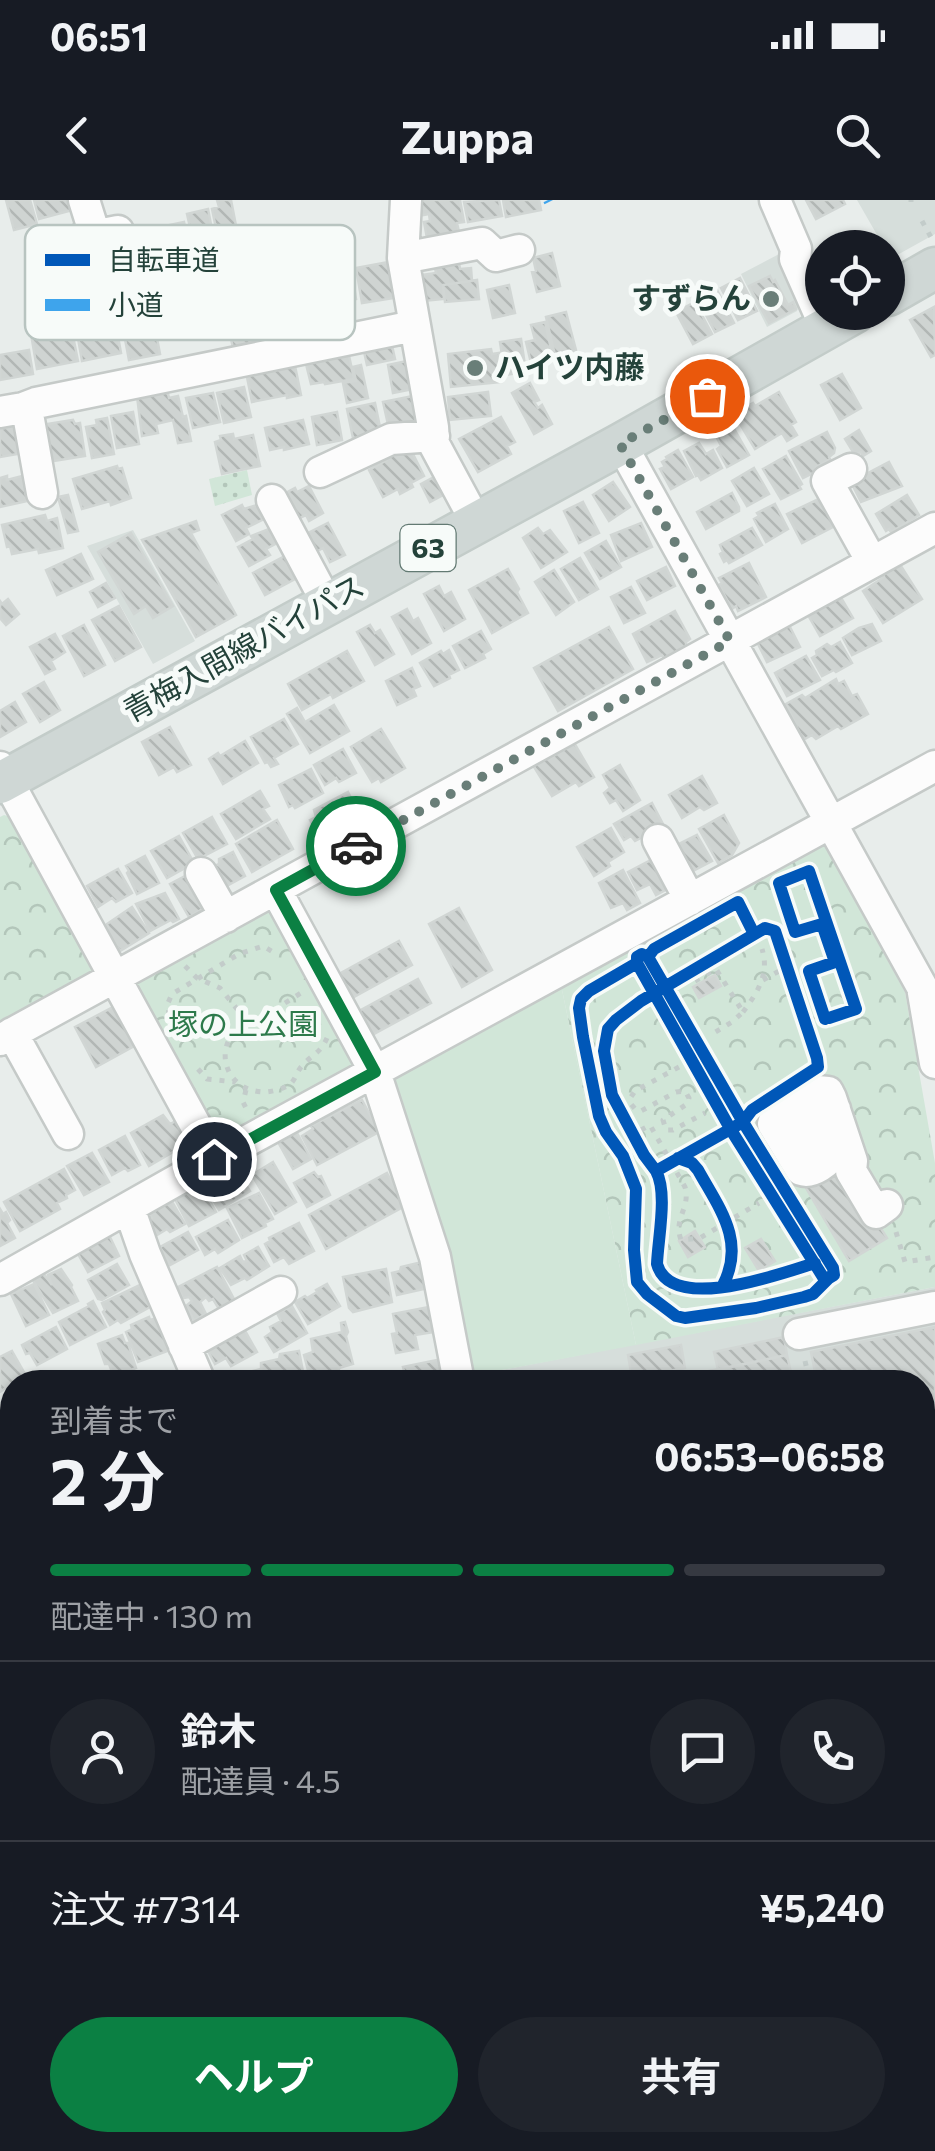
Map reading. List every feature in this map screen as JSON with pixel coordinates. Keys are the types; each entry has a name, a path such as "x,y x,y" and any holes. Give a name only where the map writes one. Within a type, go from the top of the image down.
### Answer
{"main road":[{"path":"905,280 934,254"},
{"name":"青梅入間線バイパス","path":"2,777 825,330"}],"street":[{"path":"84,200 94,225"},
{"path":"406,200 403,258 434,444 476,522"},
{"path":"774,200 796,250 795,258 805,272"},
{"path":"403,258 482,243 496,256 519,250"},
{"path":"355,338 414,326"},
{"path":"12,410 344,340"},
{"path":"12,410 29,420 42,493"},
{"path":"320,472 390,439 434,436"},
{"path":"620,444 820,807 928,984 935,1063"},
{"path":"850,469 827,482 872,562"},
{"path":"272,500 327,603"},
{"path":"68,1134 6,1037 935,528"},
{"path":"0,1280 375,1072 633,945 690,900 935,766"},
{"path":"2,777 214,1159"},
{"path":"658,840 690,900"},
{"path":"200,873 226,917"},
{"path":"276,890 375,1072 434,1257 458,1370"},
{"path":"835,1109 852,1161 851,1171 866,1200 876,1213 887,1205"},
{"path":"129,1208 195,1370"},
{"path":"184,1346 281,1292"},
{"path":"800,1334 935,1307"}],"path":[{"path":"922,221 934,254"},
{"path":"176,1029 169,1015 172,994 238,954 263,946 278,955 286,968"},
{"path":"172,947 196,978 220,988 247,1021"},
{"path":"709,1036 742,1012 763,980 766,963 762,950"},
{"path":"780,950 792,986"},
{"path":"689,978 713,958"},
{"path":"689,978 716,969 742,1012"},
{"path":"763,980 781,970"},
{"path":"285,1003 301,993 294,980"},
{"path":"258,1019 247,1021 234,1031 226,1043 225,1056 235,1082 246,1090 260,1092 288,1086 300,1067 316,1055 327,1040 318,1024"},
{"path":"692,1034 701,1050"},
{"path":"191,1056 207,1080 235,1082"},
{"path":"626,1082 682,1059"},
{"path":"682,1059 635,1092 631,1104 641,1111 676,1092 685,1092 687,1104 662,1120 666,1130 704,1113"},
{"path":"712,1098 722,1114"},
{"path":"630,1125 650,1125 679,1176 688,1196 678,1222 682,1240 728,1227 759,1203"},
{"path":"656,1171 685,1161"},
{"path":"716,1205 728,1227"},
{"path":"887,1205 905,1262 935,1257"}],"shaded area":[{"path":"857,200 935,200 935,234 905,251 905,230 874,230"},
{"path":"783,252 800,301 797,311 767,327 741,274"},
{"path":"133,530 195,641 153,664 87,546"},
{"path":"935,1287 935,1370 501,1370"}],"green space":[{"path":"247,470 252,495 215,506 209,479"},
{"path":"0,817 14,818 95,966 91,977 0,1027"},
{"path":"816,843 825,846 905,992 935,1163 935,1287 636,1345 561,985"},
{"name":"塚の上公園","path":"265,910 275,913 357,1061 355,1069 221,1143 134,982"},
{"path":"561,985 636,1345 502,1370 468,1370 391,1084 394,1075"}],"building":[{"path":"6,200 30,200 37,224 14,230"},
{"path":"34,200 74,200 76,209 39,219"},
{"path":"217,200 231,200 236,225 215,225 212,209 219,207"},
{"path":"460,200 464,222 457,223 459,232 427,238 424,222 430,221 429,214 418,216 415,202"},
{"path":"499,200 502,216 468,222 464,202"},
{"path":"503,200 539,200 541,210 506,217"},
{"path":"806,200 843,200 845,204 816,219"},
{"path":"208,209 211,225 190,225 187,214"},
{"path":"552,253 560,286 537,292 533,258"},
{"path":"394,261 400,297 362,303 356,268"},
{"path":"459,262 460,269 471,268 472,281 443,285 444,299 424,301 421,275 436,273 440,264"},
{"path":"770,276 788,305 793,302 796,309 769,323 749,286"},
{"path":"740,278 757,311 738,320 721,288"},
{"path":"477,280 479,299 445,302 443,285"},
{"path":"509,285 515,313 493,318 487,290"},
{"path":"717,290 734,323 715,332 698,300"},
{"path":"695,302 712,334 693,344 676,312"},
{"path":"934,307 935,355 931,357 910,320"},
{"path":"566,312 576,350 555,355 546,317"},
{"path":"545,322 553,358 531,363 526,342 535,340 531,325"},
{"path":"521,339 526,372 505,375 500,342"},
{"path":"32,340 74,340 78,361 37,369"},
{"path":"78,340 119,340 121,353 82,361"},
{"path":"125,340 157,340 160,354 129,360"},
{"path":"231,340 262,340 263,347 234,353"},
{"path":"391,341 395,359 367,365 363,347"},
{"name":"ハイツ内藤","path":"491,349 492,354 499,353 502,382 451,387 448,354"},
{"path":"29,350 33,374 0,380 0,355"},
{"path":"348,351 354,379 311,384 306,364"},
{"path":"294,361 301,395 252,402 246,372"},
{"path":"407,361 413,389 393,393 388,365"},
{"path":"361,365 368,398 347,403 343,383 356,381 353,367"},
{"path":"842,374 861,408 840,420 821,385"},
{"path":"530,383 539,400 534,402 538,408 542,405 552,424 534,434 512,393"},
{"path":"166,385 169,398 178,396 191,441 178,443 173,420 156,424 158,433 142,436 137,396"},
{"path":"244,387 251,417 224,423 217,393"},
{"path":"488,392 491,416 450,420 448,397"},
{"path":"779,392 796,422 791,425 797,435 787,441 782,433 755,449 734,414"},
{"path":"213,393 220,422 193,428 186,398"},
{"path":"413,396 419,422 389,429 383,402"},
{"path":"375,403 381,432 354,443 347,409"},
{"path":"133,412 139,444 117,448 111,416"},
{"path":"337,412 342,440 317,445 312,417"},
{"path":"501,417 515,442 507,446 511,454 478,472 459,439"},
{"path":"107,418 114,454 92,458 86,427"},
{"path":"73,420 80,423 85,456 47,462 41,425"},
{"path":"303,420 309,444 270,450 265,428"},
{"path":"732,425 749,455 727,467 717,449 721,446 715,434"},
{"path":"15,426 23,453 0,457 0,429"},
{"path":"859,430 871,451 863,456 861,452 855,455 845,439"},
{"path":"827,432 834,453 816,467 817,471 803,478 789,451"},
{"path":"233,434 234,439 253,435 260,466 222,474 215,442 221,440 220,436"},
{"path":"699,443 706,454 713,450 722,468 701,480 684,451"},
{"path":"394,448 398,455 410,448 424,476 400,494 398,489 383,497 369,470 387,460 384,454"},
{"path":"678,450 693,477 671,489 660,469 665,467 662,462 666,457"},
{"path":"786,456 802,484 801,489 781,499 763,469"},
{"path":"889,462 902,486 861,502 851,482"},
{"path":"117,466 122,468 131,498 82,509 73,479"},
{"path":"754,468 769,494 747,506 732,481"},
{"path":"7,476 7,480 22,476 27,501 0,507 0,478"},
{"path":"436,476 445,494 430,502 421,484"},
{"path":"613,482 630,507 609,521 593,495"},
{"path":"309,486 323,513 309,521 306,515 295,520 282,495"},
{"path":"732,493 739,511 706,529 697,512"},
{"path":"68,495 78,531 68,533 58,497"},
{"path":"907,495 919,515 891,532 886,531 876,514"},
{"path":"821,498 835,526 802,543 787,514"},
{"path":"583,502 599,533 579,543 564,511"},
{"path":"775,504 788,529 766,542 754,519 759,516 757,513"},
{"path":"242,505 244,509 257,505 264,519 246,528 249,534 236,541 222,515"},
{"path":"45,515 47,521 57,518 63,548 12,554 2,525"},
{"path":"196,521 199,530 191,533 236,615 196,637 142,540"},
{"path":"328,523 345,555 330,562 323,548 314,553 304,535"},
{"path":"641,523 652,547 621,561 611,535"},
{"path":"274,527 281,541 266,549 270,555 249,566 238,547 253,539 251,536"},
{"path":"538,528 543,534 550,530 567,552 541,568 523,538"},
{"path":"752,528 762,545 724,562 720,545"},
{"path":"131,533 173,606 153,618 146,606 134,614 98,552"},
{"path":"606,541 621,567 600,579 585,553"},
{"path":"81,554 93,579 57,595 46,570"},
{"path":"285,556 297,578 265,595 253,573"},
{"path":"580,558 598,589 579,600 561,569"},
{"path":"749,563 766,597 738,611 736,606 732,609 719,578"},
{"path":"899,563 922,599 883,623 863,591"},
{"path":"666,567 675,586 647,600 637,581"},
{"path":"508,569 528,613 492,633 469,590"},
{"path":"554,570 574,602 556,615 535,582"},
{"path":"106,583 115,598 98,607 90,592"},
{"path":"439,586 444,596 451,592 465,619 444,631 424,594"},
{"path":"631,587 645,613 624,623 611,597"},
{"path":"840,596 853,618 820,636 808,615"},
{"path":"8,599 19,614 6,625 0,618 0,601 2,604"},
{"path":"119,606 141,647 115,661 92,620"},
{"path":"407,609 413,621 418,618 431,643 412,654 392,617"},
{"path":"675,611 690,639 686,646 664,658 662,655 647,662 633,634"},
{"path":"788,623 800,647 767,662 756,640"},
{"path":"872,624 881,641 852,655 843,638"},
{"path":"84,625 105,665 84,676 63,636"},
{"path":"370,625 375,633 380,630 394,654 375,665 357,632"},
{"path":"609,627 633,669 558,711 534,668"},
{"path":"481,631 491,649 483,654 485,658 465,668 453,646"},
{"path":"55,634 65,652 51,661 55,669 45,674 30,647"},
{"path":"840,642 852,663 822,676 812,658 827,644 831,647"},
{"path":"449,650 459,670 434,686 420,663"},
{"path":"347,651 364,681 302,710 288,684"},
{"path":"806,656 820,680 787,696 775,673"},
{"path":"412,668 420,686 413,689 416,696 397,705 386,681"},
{"path":"836,679 838,684 844,681 852,696 857,694 868,714 816,739 812,735 803,740 786,704 802,695 805,698"},
{"path":"44,682 60,710 40,722 23,694"},
{"path":"15,702 26,722 0,737 0,711"},
{"path":"334,705 349,731 310,753 287,714 297,708 305,722"},
{"path":"284,719 298,744 274,758 278,764 271,767 251,737"},
{"path":"170,727 191,765 177,772 174,767 159,775 142,742"},
{"path":"381,729 405,768 381,782 379,778 372,782 351,747"},
{"path":"245,741 258,763 223,784 209,759"},
{"path":"573,741 594,777 552,796 534,767 547,754 550,758"},
{"path":"343,749 356,773 325,785 314,765"},
{"path":"620,765 640,800 623,811 616,800 610,803 604,793 610,788 603,775"},
{"path":"311,769 323,793 295,808 289,807 279,785"},
{"path":"702,776 717,803 704,810 700,807 682,818 669,795"},
{"path":"260,791 269,806 263,809 270,819 236,839 221,814"},
{"path":"348,792 363,821 334,837 330,834 320,839 310,820 316,817 314,810"},
{"path":"652,803 664,826 635,841 631,836 624,840 614,824"},
{"path":"724,815 739,843 732,855 718,863 699,829"},
{"path":"212,817 227,844 198,859 183,833"},
{"path":"277,820 293,849 252,872 236,844"},
{"path":"611,828 624,852 594,876 577,847"},
{"path":"697,835 712,861 687,874 676,853 681,850 679,844"},
{"path":"179,836 194,863 167,878 151,851"},
{"path":"233,852 245,876 221,889 210,868"},
{"path":"145,856 159,883 137,894 126,866"},
{"path":"653,859 671,887 656,895 650,884 637,890 628,872"},
{"path":"118,869 132,893 98,907 87,886"},
{"path":"623,870 640,903 627,910 623,903 611,908 599,883"},
{"path":"185,876 209,905 189,917 170,884"},
{"path":"165,893 179,919 150,931 136,904"},
{"path":"132,907 149,933 120,951 106,930 107,924"},
{"path":"459,908 492,970 462,987 429,924"},
{"path":"399,941 412,965 352,998 339,974"},
{"path":"715,975 721,986 699,998 693,987"},
{"path":"418,979 431,1003 372,1035 359,1011"},
{"path":"117,1005 138,1044 96,1067 75,1027"},
{"path":"362,1100 379,1132 317,1165 302,1136 313,1129 311,1126"},
{"path":"163,1115 170,1124 178,1120 190,1142 149,1166 131,1133"},
{"path":"296,1131 311,1159 293,1169 278,1142"},
{"path":"125,1136 140,1165 112,1175 99,1150"},
{"path":"92,1153 109,1182 84,1195 67,1166"},
{"path":"273,1162 296,1202 275,1214 252,1175"},
{"path":"233,1165 250,1191 219,1210 203,1184"},
{"path":"843,1167 887,1238 849,1261 806,1188"},
{"path":"64,1169 75,1190 57,1203 60,1209 20,1231 4,1202"},
{"path":"314,1172 321,1176 330,1195 307,1207 294,1183"},
{"path":"387,1173 405,1206 326,1249 309,1215"},
{"path":"193,1189 196,1194 204,1190 216,1212 189,1226 175,1199"},
{"path":"259,1193 273,1219 242,1238 227,1208"},
{"path":"171,1200 185,1224 157,1235 148,1220 150,1215"},
{"path":"0,1209 3,1214 6,1212 15,1238 0,1246"},
{"path":"228,1220 239,1240 218,1253 215,1249 205,1255 196,1237"},
{"path":"299,1223 314,1251 289,1264 284,1257 274,1262 265,1244 269,1238"},
{"path":"695,1231 705,1247 688,1257 679,1241"},
{"path":"188,1232 198,1250 170,1265 160,1247"},
{"path":"109,1235 119,1256 88,1272 77,1252"},
{"path":"761,1239 775,1261 759,1271 745,1248"},
{"path":"258,1247 269,1266 231,1285 220,1268 240,1256 243,1262 247,1261 244,1255"},
{"path":"422,1262 428,1288 397,1295 392,1273"},
{"path":"117,1264 129,1285 98,1299 88,1280"},
{"path":"217,1267 235,1301 219,1309 213,1299 209,1301 206,1297 200,1302 206,1314 194,1320 186,1306 192,1301 183,1298 178,1287"},
{"path":"61,1269 78,1301 53,1313 31,1277 41,1270 52,1285 48,1275"},
{"path":"386,1269 392,1302 353,1312 343,1277"},
{"path":"34,1284 49,1315 26,1326 11,1294"},
{"path":"327,1284 340,1306 308,1324 295,1302"},
{"path":"140,1285 150,1307 110,1325 102,1303"},
{"path":"93,1301 106,1327 70,1345 59,1322"},
{"path":"292,1306 307,1333 274,1352 265,1337 272,1332 270,1327 281,1321 277,1313"},
{"path":"429,1307 434,1332 415,1335 418,1349 396,1353 393,1314"},
{"path":"149,1317 157,1318 170,1350 138,1362 126,1332 132,1329 131,1325"},
{"path":"345,1322 348,1332 353,1364 339,1370 308,1370 304,1355 313,1352 311,1339 342,1332 341,1323"},
{"path":"56,1327 67,1349 37,1365 22,1345"},
{"path":"243,1327 257,1352 231,1366 226,1358 215,1364 206,1347"},
{"path":"935,1327 935,1370 815,1370 811,1352"},
{"path":"122,1335 136,1368 111,1370 98,1344"},
{"path":"784,1337 787,1355 718,1370 714,1352"},
{"path":"681,1345 685,1368 631,1370 628,1355"},
{"path":"12,1351 23,1370 0,1370 0,1357"},
{"path":"299,1351 303,1370 257,1370 261,1363 279,1359 280,1354"},
{"path":"787,1355 790,1370 714,1370"},
{"path":"442,1359 444,1370 404,1370 403,1367"}],"cycle path":[{"path":"825,1019 809,971 835,962 822,924 795,932 779,883 809,871 856,1009 829,1018"},
{"path":"648,957 654,949 738,902 754,934"},
{"path":"765,928 775,931 818,1067 752,1110 743,1122 656,1171 612,1095 604,1051 608,1029 641,1001 765,928"},
{"path":"642,954 648,957 833,1268 834,1275 829,1278 823,1277 731,1130 637,963 642,954"},
{"path":"637,963 589,991 579,1008 599,1116 623,1156 636,1189 637,1282 676,1316 685,1318 804,1297 813,1294 829,1278"},
{"path":"678,1158 698,1170 727,1225 732,1254 723,1285"},
{"path":"656,1171 662,1203 657,1264 666,1279 704,1289 753,1281 815,1263"}],"way so far":[{"path":"356,846 730,641 620,444 707,396"}],"place":[{"name":"すずらん","path":"771,299"},
{"name":"ハイツ内藤","path":"475,368"}],"route":[{"path":"214,1159 375,1072 276,890 356,846"}]}
